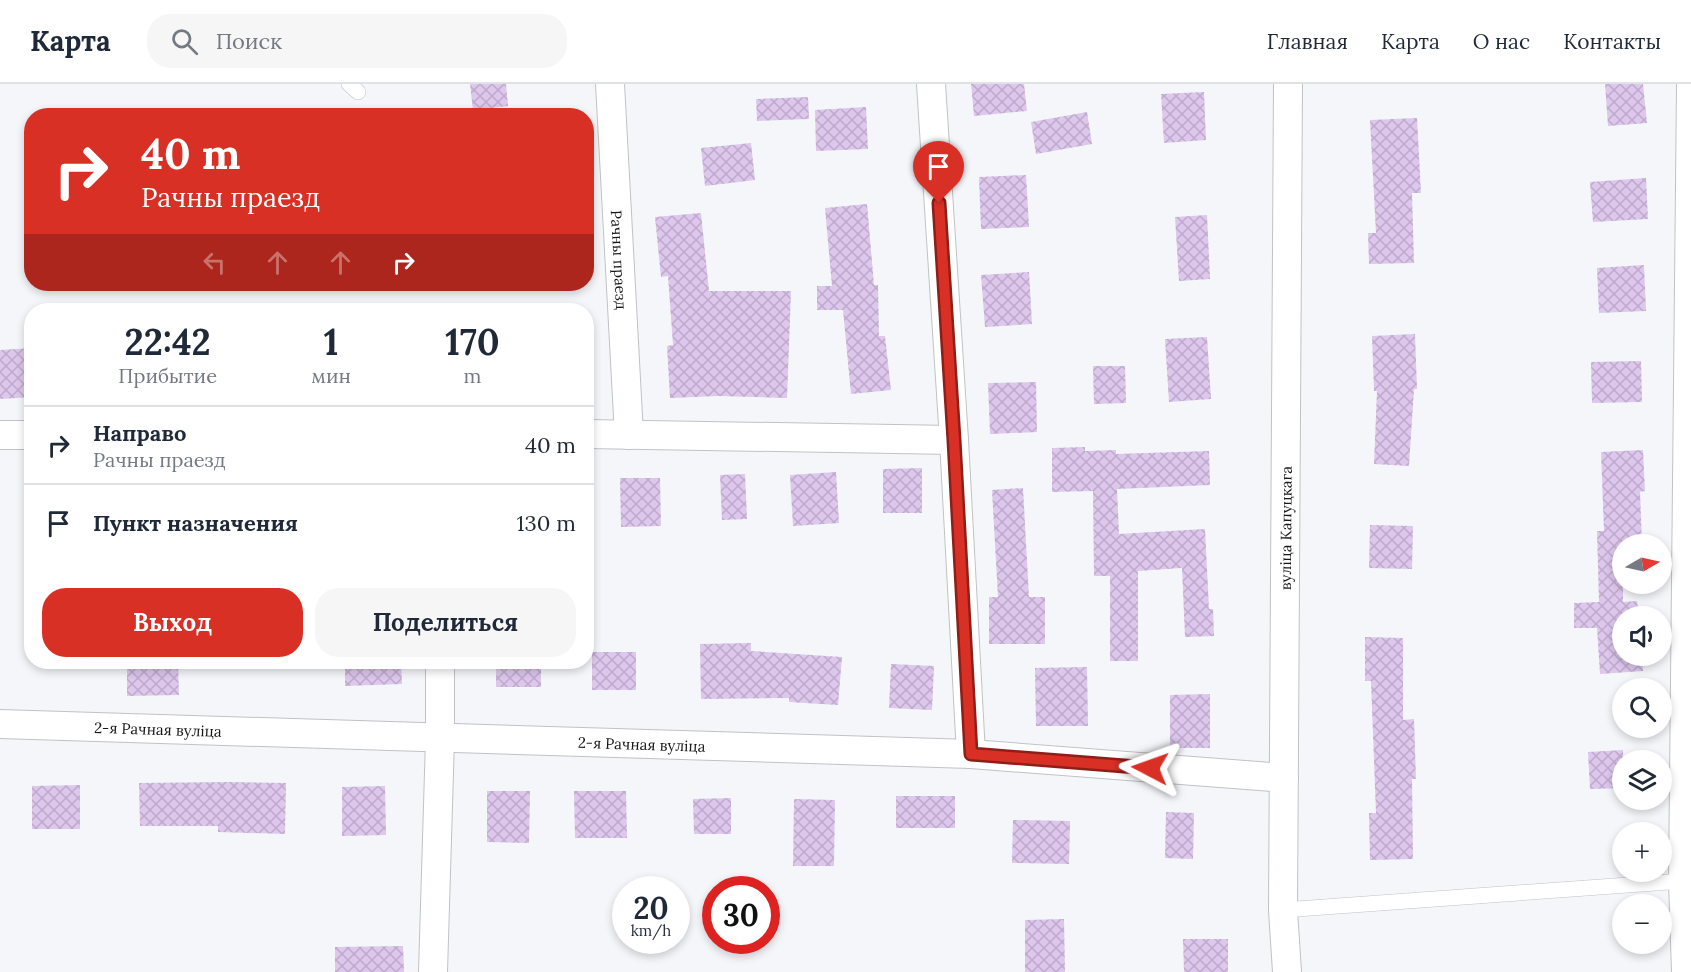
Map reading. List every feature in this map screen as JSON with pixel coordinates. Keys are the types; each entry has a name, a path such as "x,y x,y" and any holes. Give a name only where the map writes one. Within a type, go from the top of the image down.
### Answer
{"street":[{"name":"Рачны праезд","path":"610,84 629,435"},
{"path":"931,84 971,754"},
{"name":"вуліца Капуцкага","path":"1287,972 1283,910 1288,84"},
{"path":"1686,972 1683,881 1691,86"},
{"path":"594,434 954,440"},
{"path":"0,435 24,435"},
{"path":"433,972 440,669"},
{"name":"2-я Рачная вуліца","path":"0,724 971,754 1284,778"}],"lane":[{"path":"1283,910 1683,881"}],"building":[{"path":"470,84 506,84 508,106 473,108"},
{"path":"971,84 1024,84 1027,111 974,116"},
{"path":"1605,84 1643,84 1647,123 1608,126"},
{"path":"1204,92 1206,140 1164,143 1161,94"},
{"path":"808,97 809,119 757,121 756,99"},
{"path":"866,107 868,149 816,151 815,110"},
{"path":"1087,112 1092,144 1036,154 1031,122"},
{"path":"1417,118 1421,193 1412,193 1414,263 1369,264 1368,233 1376,233 1370,120"},
{"path":"751,143 755,180 705,186 701,148"},
{"path":"1026,175 1029,227 981,229 979,177"},
{"path":"1646,178 1648,219 1593,222 1590,182"},
{"path":"867,204 874,285 878,285 879,336 885,336 891,390 851,394 843,310 817,310 817,286 832,286 825,208"},
{"path":"701,213 709,291 791,291 787,398 718,396 670,398 667,346 673,345 668,276 661,277 655,217"},
{"path":"1207,215 1210,279 1179,281 1175,217"},
{"path":"1644,265 1646,311 1599,313 1597,268"},
{"path":"1029,272 1032,324 985,327 981,275"},
{"path":"1415,334 1417,389 1414,389 1409,466 1374,464 1377,391 1374,391 1372,336"},
{"path":"1207,337 1211,399 1169,402 1165,339"},
{"path":"24,348 24,398 0,399 0,350"},
{"path":"1641,361 1642,402 1592,403 1591,362"},
{"path":"1093,366 1125,366 1126,403 1094,404"},
{"path":"1036,382 1037,432 990,434 988,383"},
{"path":"1085,447 1085,451 1116,450 1116,454 1209,451 1210,485 1117,489 1119,534 1205,529 1209,609 1213,609 1214,636 1185,637 1182,568 1138,571 1138,661 1110,661 1110,576 1094,576 1093,491 1052,492 1052,448"},
{"path":"1643,450 1645,491 1640,492 1642,534 1612,534 1612,594 1623,594 1623,602 1637,601 1638,606 1612,606 1612,666 1643,666 1643,671 1600,674 1597,628 1574,628 1574,603 1599,602 1597,531 1604,531 1601,452"},
{"path":"922,468 922,513 883,513 883,469"},
{"path":"836,472 839,523 793,526 790,475"},
{"path":"745,474 747,519 722,520 720,475"},
{"path":"620,478 660,478 661,526 621,527"},
{"path":"1023,488 1029,597 1045,597 1045,644 989,644 989,597 998,597 992,490"},
{"path":"1370,525 1413,526 1412,569 1369,568"},
{"path":"1365,637 1403,638 1403,720 1414,719 1416,779 1412,779 1413,859 1370,860 1369,813 1376,813 1371,681 1365,681"},
{"path":"751,643 751,651 842,657 838,705 789,702 789,698 701,699 700,644"},
{"path":"594,652 636,652 636,690 592,690"},
{"path":"891,664 934,666 932,710 889,708"},
{"path":"1087,667 1088,726 1036,726 1035,668"},
{"path":"127,669 178,669 179,695 127,696"},
{"path":"345,669 401,669 402,684 345,686"},
{"path":"496,669 541,669 541,687 496,687"},
{"path":"1210,694 1210,748 1170,748 1170,695"},
{"path":"1612,751 1612,788 1590,789 1588,752"},
{"path":"139,783 286,783 285,834 218,832 218,826 140,826"},
{"path":"80,785 80,829 32,829 32,786"},
{"path":"385,786 386,835 342,836 342,787"},
{"path":"487,791 530,791 529,843 487,842"},
{"path":"574,791 626,791 627,838 575,838"},
{"path":"896,796 955,796 955,828 896,828"},
{"path":"731,798 731,834 694,834 693,799"},
{"path":"794,799 835,800 834,866 793,866"},
{"path":"1166,812 1194,813 1193,859 1165,858"},
{"path":"1013,820 1070,821 1069,864 1012,863"},
{"path":"1064,919 1065,972 1025,972 1025,920"},
{"path":"1183,939 1228,939 1228,972 1184,972"},
{"path":"403,946 404,972 335,972 335,947"}],"route":[{"path":"939,203 971,754 1150,768"}]}
